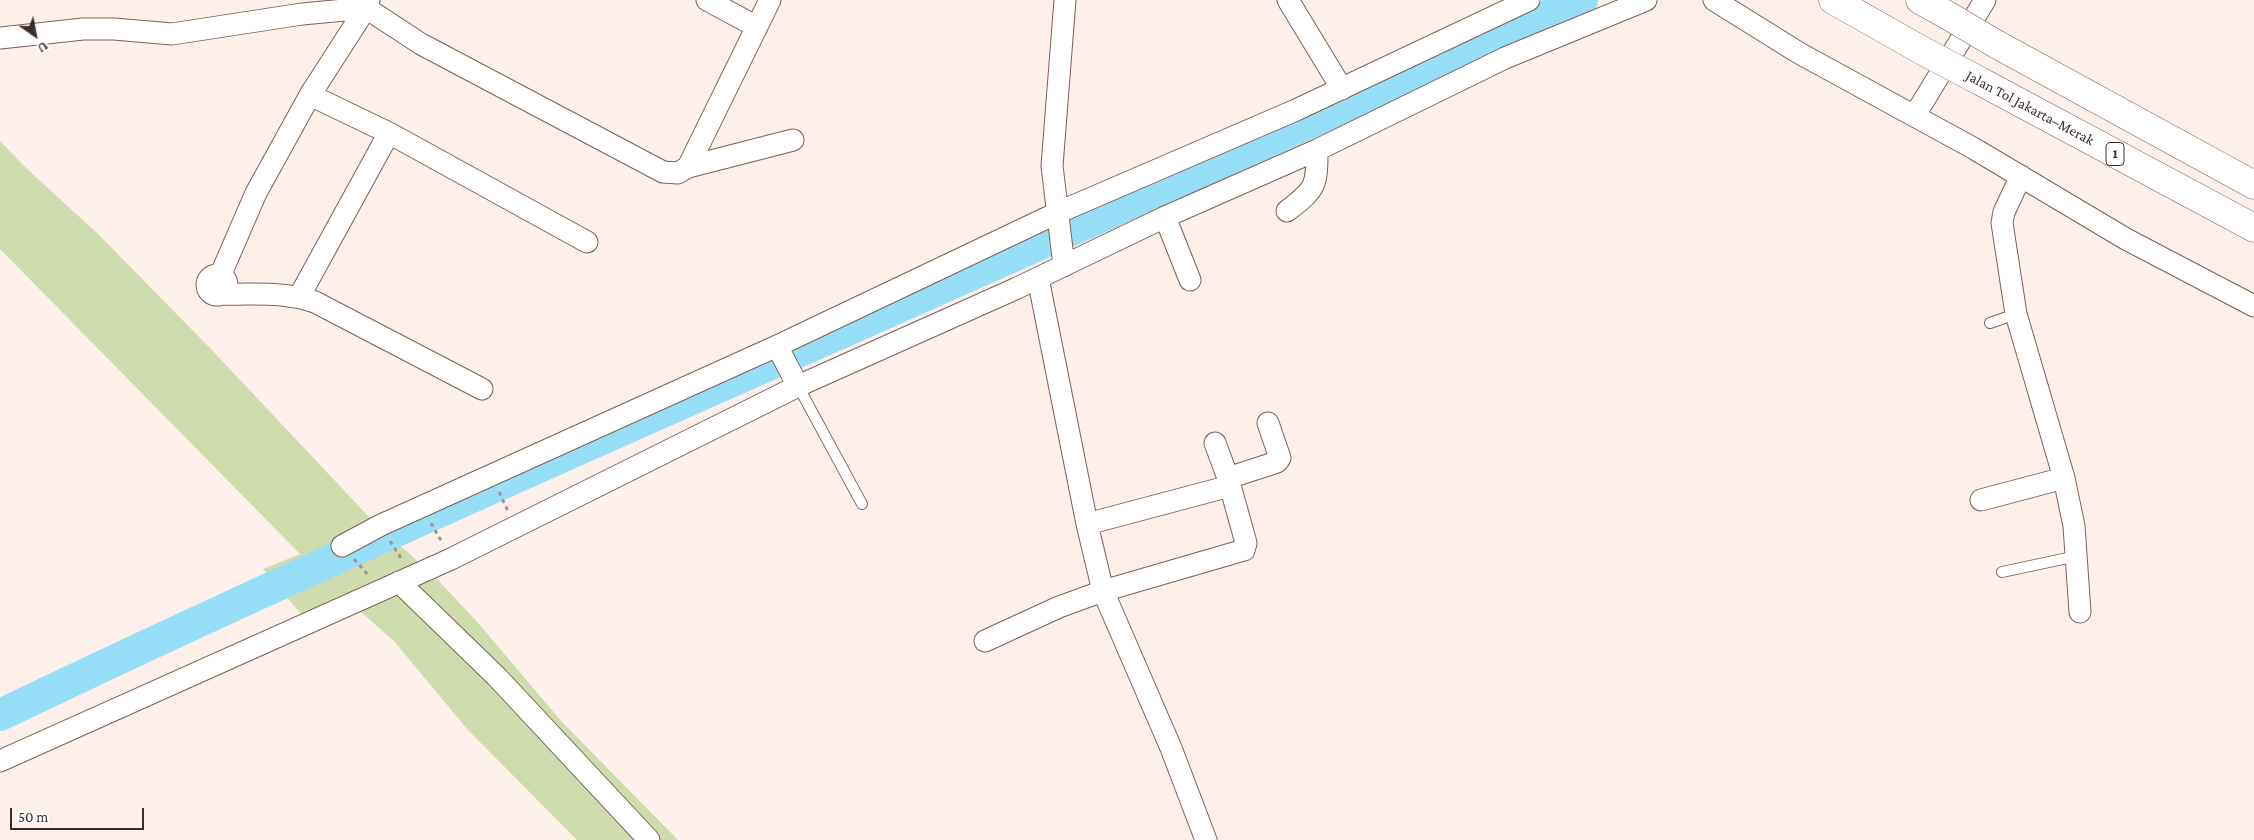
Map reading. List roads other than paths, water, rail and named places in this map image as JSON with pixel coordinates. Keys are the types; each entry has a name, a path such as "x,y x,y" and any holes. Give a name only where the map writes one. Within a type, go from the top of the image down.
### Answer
{"highway":[{"name":"Jalan Tol Jakarta–Merak","path":"1833,0 1923,51 2254,228"},
{"path":"1920,0 1996,44 2254,185"}],"street":[{"path":"706,0 757,27"},
{"path":"688,168 770,0"},
{"path":"1063,262 1052,166 1066,0"},
{"path":"1288,0 1342,89"},
{"path":"347,552 381,525 779,350 1057,212 1342,89 1529,0"},
{"path":"0,761 402,574 508,532 710,428 795,381 1038,278 1063,262 1317,150 1505,58 1646,0"},
{"path":"1714,0 1799,53 1915,115 2126,239 2254,306"},
{"path":"1915,115 1985,0"},
{"path":"367,4 310,95 256,193 221,285 299,297 315,302 482,390"},
{"path":"0,38 83,29 114,29 172,34 332,6 367,4 421,44 663,172 678,174 688,168 793,140"},
{"path":"310,95 389,133 587,242"},
{"path":"299,297 389,133"},
{"path":"1287,210 1302,199 1317,178 1317,150"},
{"path":"2021,176 2004,212 2002,223 2016,314 2064,478 2074,526 2080,612"},
{"path":"1165,217 1190,280"},
{"path":"1038,278 1086,524 1103,591 1167,740 1206,840"},
{"path":"779,350 795,381"},
{"path":"1086,524 1229,482 1277,462 1280,458 1268,423"},
{"path":"985,641 1059,607 1103,591 1244,550 1246,543 1229,482 1215,443"},
{"path":"1981,500 2064,478"},
{"path":"402,574 649,840"}],"lane":[{"path":"1990,323 2016,314"},
{"path":"795,381 862,504"},
{"path":"2002,572 2077,556"}],"waterway":[{"path":"0,715 221,611 444,510 1582,0"}]}
